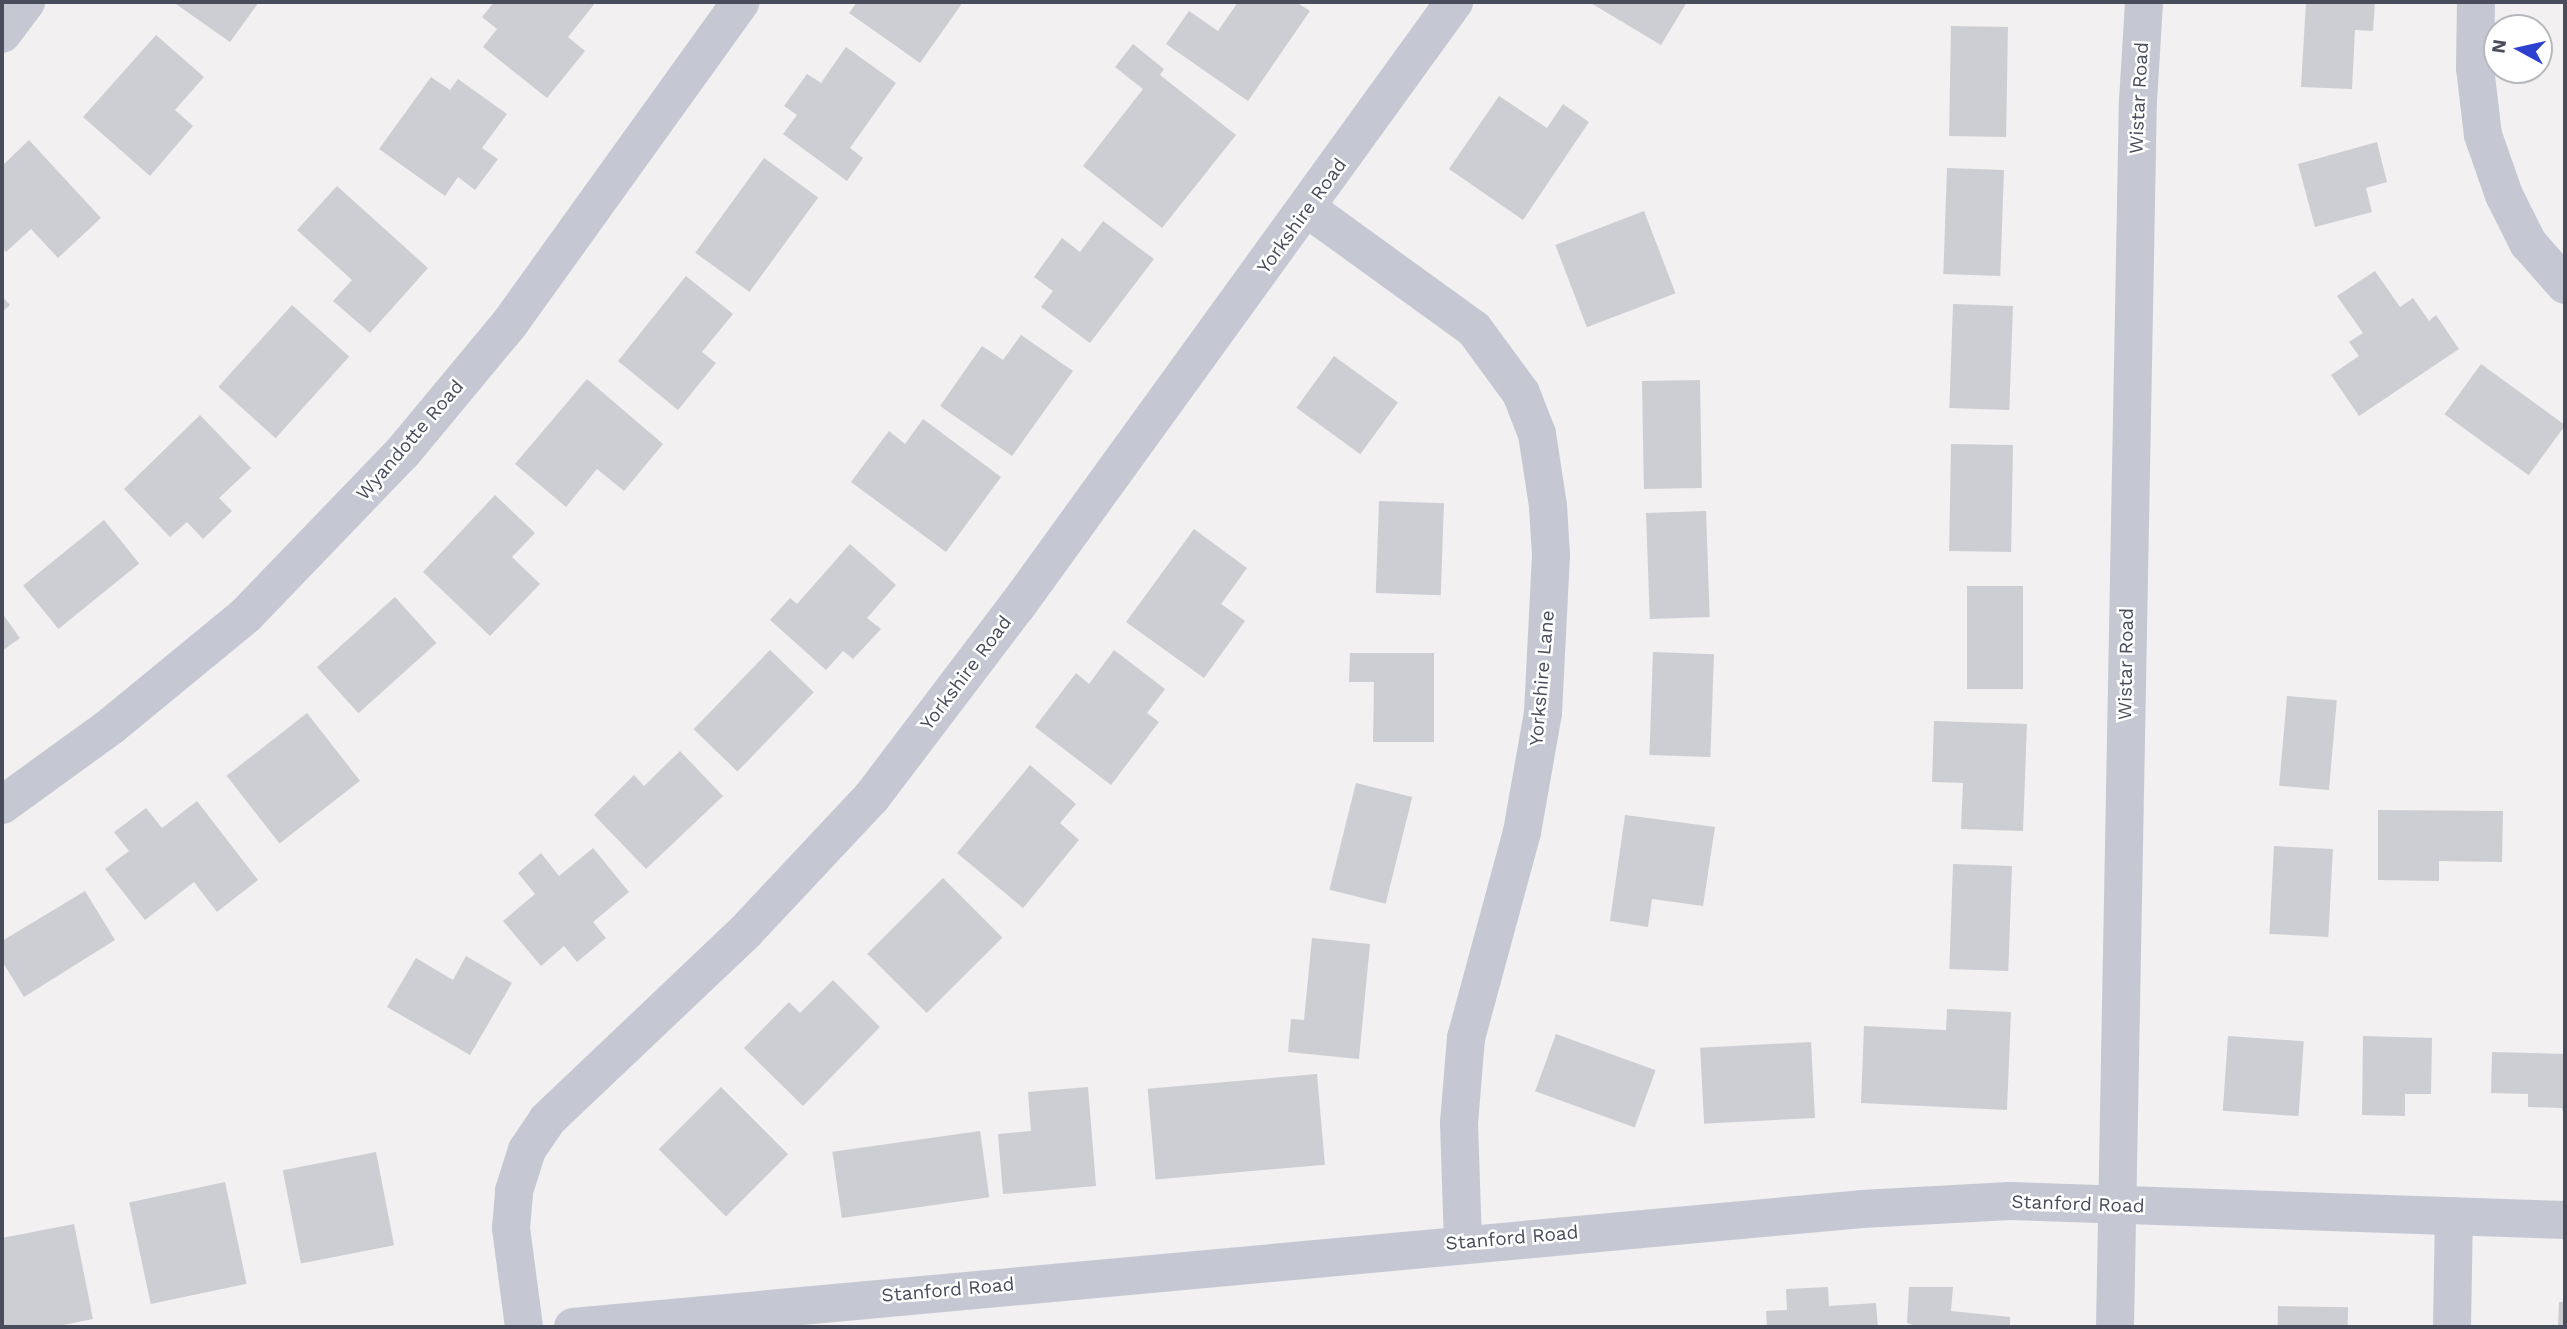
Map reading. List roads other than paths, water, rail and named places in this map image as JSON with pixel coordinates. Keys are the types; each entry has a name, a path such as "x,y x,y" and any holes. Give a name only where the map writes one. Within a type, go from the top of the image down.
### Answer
{"street":[{"path":"2,34 26,2"},
{"name":"Wyandotte Road","path":"2,806 111,726 246,615 403,452 510,323 741,2"},
{"name":"Yorkshire Road","path":"524,1327 511,1228 514,1191 527,1150 547,1120 746,931 871,798 1017,607 1308,209 1454,2"},
{"name":"Wistar Road","path":"2115,1327 2137,129 2144,2"},
{"path":"2476,2 2474,68 2483,135 2504,195 2528,243 2565,285"},
{"name":"Yorkshire Lane","path":"1308,209 1474,329 1521,393 1537,434 1548,506 1552,555 1543,712 1522,832 1466,1038 1459,1123 1463,1242"},
{"name":"Stanford Road","path":"573,1327 1463,1242 1861,1209 2010,1201 2565,1220"},
{"path":"2452,1327 2454,1216"}]}
